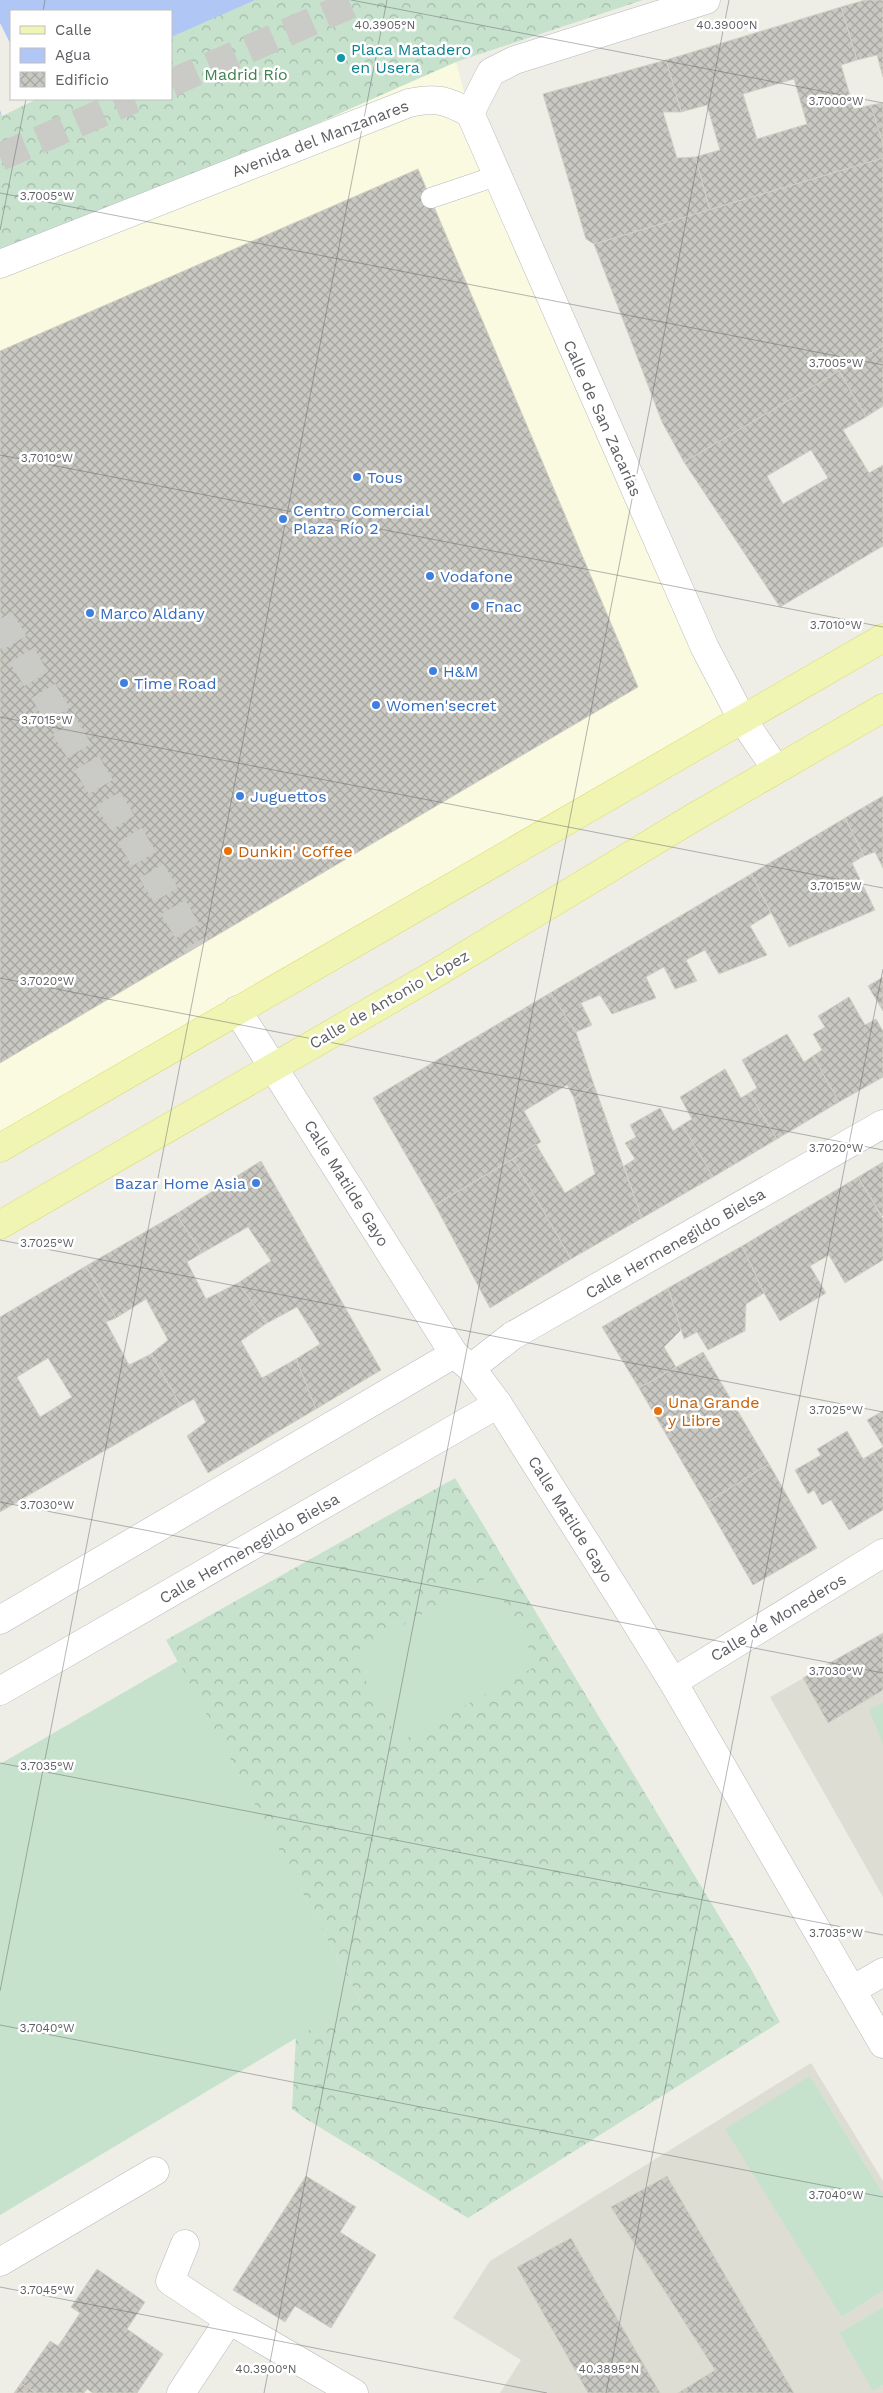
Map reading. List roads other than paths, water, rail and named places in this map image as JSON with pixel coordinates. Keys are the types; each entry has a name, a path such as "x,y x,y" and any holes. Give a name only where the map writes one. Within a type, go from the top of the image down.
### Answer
{"main road":[{"path":"0,1148 883,638"},
{"name":"Calle de Antonio López","path":"0,1225 433,975 776,769 883,708"}],"street":[{"path":"474,123 492,72 515,60 706,0"},
{"name":"Avenida del Manzanares","path":"0,264 409,103 430,98 450,102 474,123"},
{"name":"Calle de San Zacarías","path":"474,123 704,648 742,719"},
{"path":"742,719 776,769"},
{"name":"Calle Matilde Gayo","path":"237,1010 463,1361 498,1404 673,1682 883,2044"},
{"name":"Calle Hermenegildo Bielsa","path":"0,1620 463,1361 512,1336 883,1124"},
{"name":"Calle Hermenegildo Bielsa","path":"0,1690 498,1404"},
{"name":"Calle de Monederos","path":"673,1682 883,1553"},
{"path":"852,1990 883,1972"},
{"path":"0,2262 155,2171"},
{"path":"185,2244 170,2281 229,2320 354,2393"},
{"path":"181,2393 229,2320"}],"lane":[{"path":"431,198 496,176"}],"water":[{"path":"0,0 255,0 172,37 172,10 10,10 10,100 33,100 0,114"}],"tunnel":[{"path":"172,83 361,0"},
{"path":"0,157 132,100"},
{"path":"0,619 197,947"}],"place":[{"name":"Placa Matadero en Usera","path":"341,58"},
{"name":"Tous","path":"357,477"},
{"name":"Centro Comercial Plaza Río 2","path":"283,519"},
{"name":"Vodafone","path":"430,576"},
{"name":"Fnac","path":"475,606"},
{"name":"Marco Aldany","path":"90,613"},
{"name":"H&M","path":"433,671"},
{"name":"Time Road","path":"124,683"},
{"name":"Women'secret","path":"376,705"},
{"name":"Juguettos","path":"240,796"},
{"name":"Dunkin' Coffee","path":"228,851"},
{"name":"Bazar Home Asia","path":"256,1183"},
{"name":"Una Grande y Libre","path":"658,1411"}],"park label":[{"name":"Madrid Río","path":"246,74"}]}
